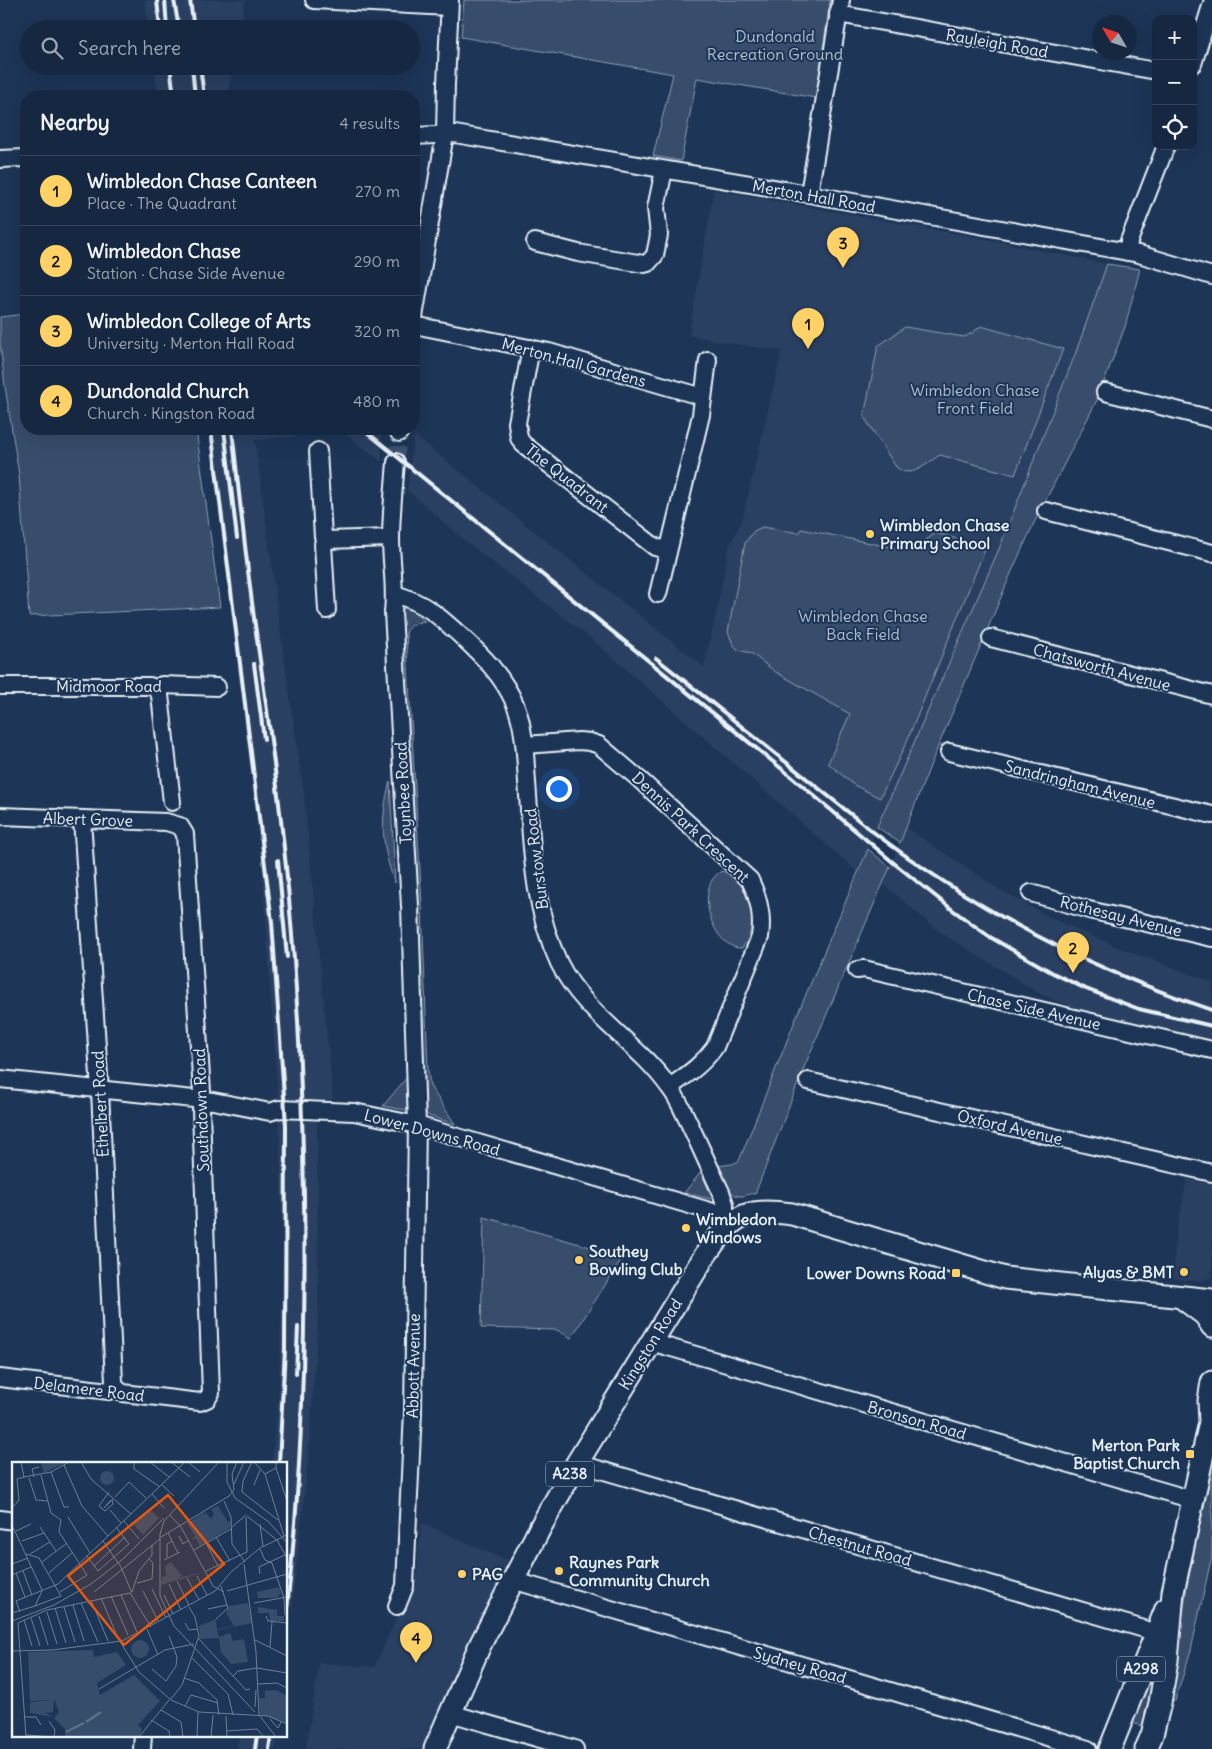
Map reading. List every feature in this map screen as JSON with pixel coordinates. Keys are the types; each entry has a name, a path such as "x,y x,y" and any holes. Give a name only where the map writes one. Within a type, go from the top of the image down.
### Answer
{"main road":[{"name":"Kingston Road","path":"435,1749 492,1621 541,1526 577,1462 731,1216 765,1211 792,1214 1005,1278 1212,1300"},
{"path":"1181,1296 1198,1308 1212,1326"},
{"name":"A298","path":"1146,1749 1152,1735 1160,1703 1169,1644 1173,1592 1211,1420 1209,1401 1212,1382"},
{"name":"A298","path":"1111,1748 1173,1592"}],"street":[{"path":"314,0 450,4 445,134 420,244"},
{"path":"1194,60 1212,3"},
{"path":"809,194 839,7"},
{"name":"Rayleigh Road","path":"839,7 1152,71"},
{"name":"Merton Hall Road","path":"420,136 456,134 809,194 1148,256 1212,276"},
{"path":"1128,252 1130,241 1164,150"},
{"path":"0,160 20,158"},
{"path":"536,242 578,253 648,264 655,255 659,235 656,208 664,170"},
{"name":"Merton Hall Gardens","path":"420,326 531,348 703,397"},
{"name":"The Quadrant","path":"531,348 517,423 519,438 523,444 655,547 668,550"},
{"path":"658,594 701,415 708,360"},
{"path":"1105,392 1212,419"},
{"path":"318,451 323,537 326,540"},
{"name":"Toynbee Road","path":"396,462 391,538 395,594 393,612 410,906 418,1125"},
{"path":"1046,511 1212,553"},
{"path":"326,540 391,538"},
{"path":"326,540 323,544 327,610"},
{"name":"Burstow Road","path":"395,594 416,601 435,613 491,665 507,687 516,706 525,745 534,879 538,902 546,929 560,963 582,999 670,1087 680,1104 731,1216"},
{"name":"Chatsworth Avenue","path":"991,638 1212,695"},
{"name":"Midmoor Road","path":"0,686 150,686 157,689 162,685 217,687"},
{"path":"157,689 160,694 172,802"},
{"name":"Dennis Park Crescent","path":"525,745 579,741 599,745 750,880 757,894 762,923 760,937 715,1047 693,1072 670,1087"},
{"name":"Sandringham Avenue","path":"949,752 1212,815"},
{"name":"Albert Grove","path":"0,816 166,822 176,824"},
{"name":"Ethelbert Road","path":"82,819 100,1091 114,1382 117,1389"},
{"name":"Southdown Road","path":"176,824 183,829 185,834 202,1100 211,1393 208,1399"},
{"name":"Rothesay Avenue","path":"1031,893 1089,910 1212,938"},
{"name":"Chase Side Avenue","path":"857,970 864,969 1212,1050"},
{"name":"Lower Downs Road","path":"0,1079 100,1091 202,1100 270,1112 279,1109 354,1112 418,1125 731,1216"},
{"name":"Oxford Avenue","path":"808,1081 1212,1173"},
{"name":"Abbott Avenue","path":"397,1606 405,1586 409,1507 413,1412 418,1125"},
{"name":"Bronson Road","path":"651,1342 1183,1497"},
{"name":"Delamere Road","path":"0,1378 109,1391 117,1389 122,1393 200,1402 208,1399"},
{"name":"Chestnut Road","path":"577,1462 1144,1629"},
{"name":"Sydney Road","path":"512,1580 1088,1749"},
{"path":"450,1713 575,1749"},
{"path":"142,1749 143,1736"}],"shaded area":[{"path":"145,0 245,0 242,20 148,20"},
{"path":"155,75 232,75 229,90 157,90"},
{"name":"Wimbledon Chase Primary School","path":"714,190 991,240 1107,264 1076,352 999,549 858,872 594,641 464,540 407,490 414,435 704,667 729,547 742,521 782,351 689,335"},
{"path":"210,435 310,435 255,440 304,795 333,1099 317,1101 278,1099 263,877"},
{"path":"347,435 382,435 381,461"},
{"path":"906,828 997,888 1051,918 1117,947 1212,982 1212,1042 1089,1014 1040,994 940,932 882,883"},
{"path":"279,1116 317,1118 318,1317 308,1462 288,1641 288,1462 272,1462 279,1393 283,1246"},
{"path":"1187,1179 1212,1184 1212,1277 1202,1281 1173,1279 1176,1234"},
{"path":"421,1523 509,1561 422,1749 306,1749 319,1663 375,1667 402,1605 407,1607 416,1584"},
{"path":"239,1736 277,1736 275,1749 237,1749"}],"green space":[{"name":"Dundonald Recreation Ground","path":"464,0 830,0 816,98 697,78 681,161 653,156 673,74 461,37"},
{"path":"1107,264 1140,269 1125,327 1097,400 1035,521 1012,571 932,761 900,843 877,827 999,549 1076,352"},
{"path":"20,315 20,435 197,435 220,607 29,616 19,475 5,386 0,343 0,317"},
{"name":"Wimbledon Chase Front Field","path":"981,326 1063,349 1015,475 940,455 911,472 901,470 896,467 864,417 878,346 905,327 964,337"},
{"name":"Wimbledon Chase Back Field","path":"762,527 799,533 801,529 910,551 936,533 986,547 907,741 880,798 854,785 828,763 850,714 774,671 751,653 738,650 733,644 728,632 745,543 754,531"},
{"path":"405,608 411,610 425,621 414,624 406,633 422,905 428,1070 430,1086 455,1124 429,1116 425,1112 399,614"},
{"path":"390,781 395,883 387,857 383,820"},
{"path":"868,849 890,867 805,1065 755,1194 738,1196 733,1194 727,1186 717,1166 739,1161 798,1013"},
{"path":"722,871 741,882 750,898 752,907 751,926 742,948 732,946 722,939 710,916 707,902 708,890 713,879"},
{"path":"408,1076 410,1105 405,1110 383,1106"},
{"path":"701,1172 712,1197 711,1199 684,1193"},
{"path":"484,1217 615,1254 622,1259 571,1338 557,1330 481,1328"},
{"path":"1212,1469 1212,1555 1191,1650 1175,1701 1171,1699 1187,1586"},
{"path":"1158,1650 1162,1651 1145,1727 1130,1722"}],"tunnel":[{"path":"396,462 399,435"}],"railway":[{"path":"157,0 159,20"},
{"path":"165,0 166,20"},
{"path":"174,0 177,20"},
{"path":"190,0 193,20"},
{"path":"171,75 173,90"},
{"path":"193,75 194,90"},
{"path":"201,75 203,90"},
{"path":"212,435 272,922 286,1125 285,1349 279,1462"},
{"path":"225,435 237,538"},
{"path":"233,435 282,831 293,947 299,1043 303,1157 304,1354 298,1486 288,1599"},
{"path":"370,435 793,778 895,864 990,937 1053,973 1086,989 1139,1009 1212,1026"},
{"path":"656,658 872,831 951,886 992,911 1078,956 1122,976 1212,1010"},
{"path":"254,664 264,739"},
{"path":"278,860 287,957"},
{"path":"296,1374 298,1327"},
{"path":"255,1749 257,1736"},
{"path":"269,1749 271,1736"}],"place":[{"name":"Wimbledon College of Arts","path":"843,268"},
{"name":"Wimbledon Chase Canteen","path":"808,349"},
{"name":"Wimbledon Chase Primary School","path":"870,534"},
{"name":"Wimbledon Chase","path":"1073,973"},
{"name":"Wimbledon Windows","path":"686,1228"},
{"name":"Southey Bowling Club","path":"579,1260"},
{"name":"Alyas & BMT","path":"1184,1272"},
{"name":"Lower Downs Road","path":"956,1273"},
{"name":"Merton Park Baptist Church","path":"1190,1454"},
{"name":"Raynes Park Community Church","path":"559,1571"},
{"name":"PAG","path":"462,1574"},
{"name":"Dundonald Church","path":"416,1663"}]}
